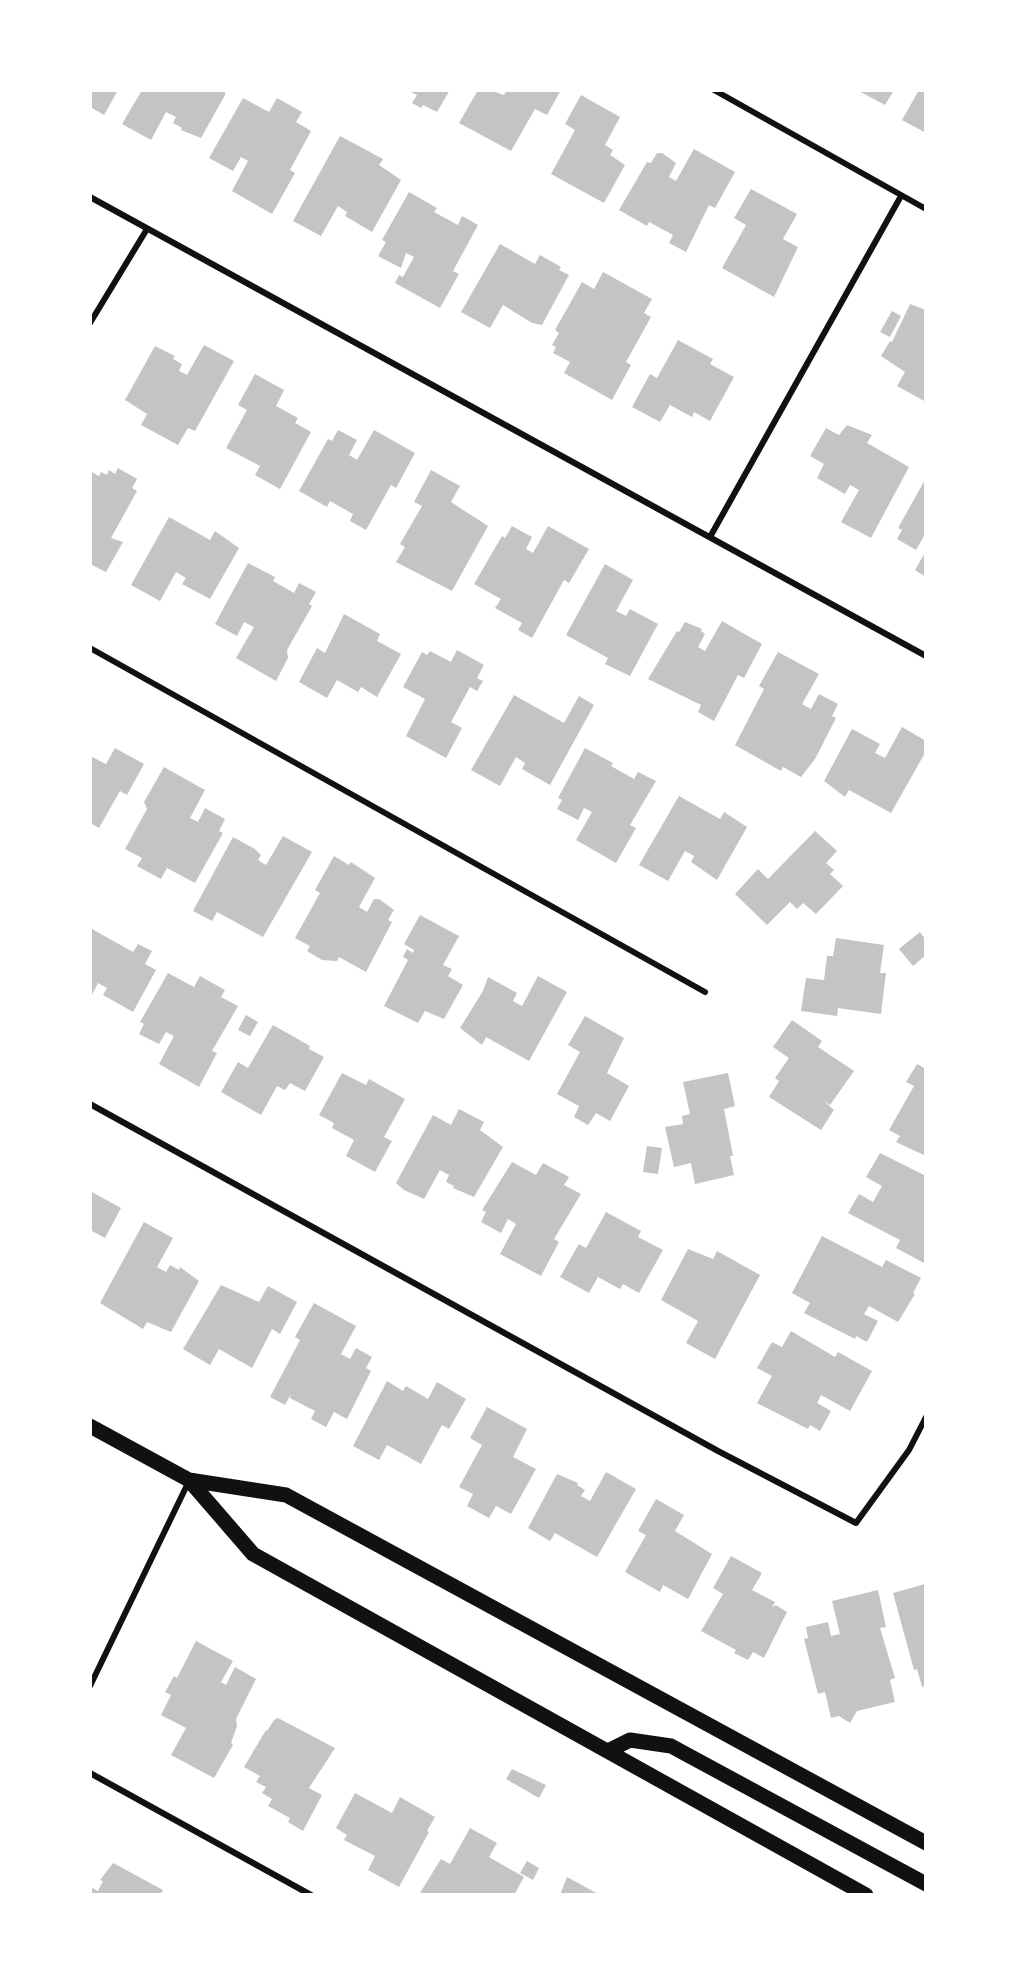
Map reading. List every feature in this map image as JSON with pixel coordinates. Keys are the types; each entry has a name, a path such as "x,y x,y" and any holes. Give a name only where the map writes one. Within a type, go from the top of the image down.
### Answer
{"main road":[{"path":"90,1426 189,1480 286,1495 926,1843"},
{"path":"189,1480 253,1554 866,1895"},
{"path":"608,1751 630,1740 671,1746 926,1884"}],"street":[{"path":"714,90 926,209"},
{"path":"710,537 901,196"},
{"path":"90,197 926,656"},
{"path":"90,323 147,229"},
{"path":"90,648 705,992"},
{"path":"90,1104 718,1451 856,1523 909,1450 926,1417"},
{"path":"90,1686 189,1480"},
{"path":"90,1773 311,1895"}],"building":[{"path":"90,90 118,90 104,115 90,107"},
{"path":"142,90 225,90 225,95 201,138 181,130 182,128 173,123 176,117 166,112 151,140 122,124"},
{"path":"407,90 450,90 437,112 423,105 421,108 412,103 417,95"},
{"path":"478,90 490,90 504,95 507,90 561,90 547,115 535,109 511,151 459,123"},
{"path":"857,90 894,90 885,105"},
{"path":"919,90 926,90 926,133 902,120"},
{"path":"581,95 620,117 605,145 613,150 610,155 625,165 604,203 551,174 575,130 565,124"},
{"path":"243,98 269,112 277,98 302,112 296,122 311,131 290,170 295,173 272,214 232,191 248,161 241,157 233,171 209,158"},
{"path":"340,136 383,159 379,165 401,180 372,232 345,216 347,212 338,206 321,236 293,221"},
{"path":"694,149 735,172 715,208 709,205 686,252 669,243 673,235 649,222 647,226 619,210 647,162 651,163 657,153 662,153 676,163 669,177 676,181"},
{"path":"751,189 797,214 783,239 798,247 774,297 722,268 746,225 734,218"},
{"path":"409,192 437,208 434,212 458,225 462,216 478,225 453,271 459,274 440,308 395,283 399,275 403,277 414,257 406,253 401,268 378,256 386,242 382,240"},
{"path":"500,244 535,264 540,255 561,267 559,270 569,275 542,325 532,323 503,305 490,328 461,312"},
{"path":"603,272 652,299 644,313 651,317 626,362 631,365 612,400 564,373 570,362 553,353 556,347 552,345 559,333 555,330 582,282 594,289"},
{"path":"910,304 926,310 926,402 897,386 905,372 881,356 890,341 892,342"},
{"path":"892,311 901,316 890,337 880,332"},
{"path":"678,340 713,359 710,364 734,377 710,421 694,412 692,417 670,405 660,422 632,407 650,374 657,378"},
{"path":"204,345 234,361 195,431 188,428 178,445 141,425 147,414 125,400 155,346 175,356 173,359 182,364 179,371 187,375"},
{"path":"255,374 284,390 276,406 298,418 295,423 311,432 280,489 255,475 260,466 226,448 247,410 238,405"},
{"path":"847,425 872,435 867,443 909,467 871,538 841,522 859,490 850,485 845,494 817,478 824,464 810,456 826,428 839,435"},
{"path":"338,430 357,440 349,455 357,460 374,430 415,453 396,488 391,485 366,530 350,521 353,514 330,501 327,507 299,491 328,439 332,441"},
{"path":"118,468 137,479 132,488 137,491 111,538 123,542 106,572 90,564 90,471 99,476 101,472 107,475 109,470 115,474"},
{"path":"431,470 460,486 451,502 488,526 452,591 396,562 405,547 400,544 422,506 414,502"},
{"path":"926,478 926,537 924,536 916,550 897,539 902,530 898,528"},
{"path":"169,517 210,540 215,531 239,548 210,599 182,584 186,578 176,572 160,601 131,585"},
{"path":"512,526 532,537 526,549 533,553 548,526 589,549 569,583 564,580 532,638 518,630 522,623 495,608 501,599 474,584 502,536 505,538"},
{"path":"926,551 926,577 915,570"},
{"path":"248,563 275,577 273,581 294,593 299,583 316,592 309,604 312,606 287,650 288,658 276,681 236,658 254,627 244,622 237,636 215,624"},
{"path":"605,564 633,580 616,611 626,616 630,609 658,624 630,676 605,664 608,658 566,635"},
{"path":"344,614 380,634 377,641 401,654 377,697 361,687 358,692 337,680 327,698 299,682 317,648 325,653"},
{"path":"722,621 762,644 744,678 738,675 714,721 698,712 701,705 648,679 677,631 679,632 685,622 702,629 701,631 705,634 698,647 705,651"},
{"path":"457,650 484,665 477,678 483,681 477,691 470,687 451,722 462,728 446,758 406,736 425,699 403,687 422,652 427,655 430,651 451,662"},
{"path":"778,652 819,674 802,704 811,709 819,694 838,704 832,716 836,718 815,759 801,777 783,767 781,771 735,745 764,689 759,686"},
{"path":"514,695 564,723 579,696 594,705 550,785 522,769 525,763 516,757 500,786 471,770"},
{"path":"902,727 926,741 926,751 891,813 849,790 845,797 824,781 852,729 880,744 875,753 885,758"},
{"path":"115,748 144,764 127,795 120,791 99,828 90,823 90,756 106,764"},
{"path":"585,748 613,763 611,766 634,779 638,772 656,781 630,825 636,828 616,863 576,840 592,812 584,808 578,820 557,809 562,800 558,798"},
{"path":"164,767 205,790 190,818 198,822 205,808 225,819 219,831 223,833 195,883 167,868 161,879 137,866 142,858 125,849 147,809 144,802"},
{"path":"679,796 720,819 724,812 747,827 717,880 691,862 694,856 685,851 668,881 639,865"},
{"path":"815,831 837,851 826,863 834,870 830,874 843,886 816,914 803,903 797,909 790,902 767,925 735,894 758,869 768,879"},
{"path":"283,836 312,852 263,937 217,912 212,921 193,911 233,837 255,849 261,855 258,860 266,865"},
{"path":"334,856 349,865 351,862 375,878 359,907 367,912 374,899 379,899 394,910 388,920 392,922 366,972 339,957 337,961 322,960 307,951 310,946 295,938 320,893 315,890"},
{"path":"420,915 459,936 443,965 452,969 448,976 463,985 444,1019 425,1011 418,1023 384,1006 408,960 403,957 407,949 413,953 414,950 404,944"},
{"path":"92,929 133,952 138,944 152,951 145,964 156,970 133,1012 103,995 107,988 98,983 90,999"},
{"path":"920,932 926,940 926,955 913,966 899,949"},
{"path":"836,938 884,945 880,973 886,973 881,1014 838,1008 837,1016 801,1011 806,978 824,980 827,956 833,956"},
{"path":"168,973 194,987 200,976 225,990 221,997 238,1006 212,1051 217,1053 199,1087 159,1064 174,1036 166,1032 159,1044 139,1034 144,1024 140,1022"},
{"path":"538,976 567,992 529,1061 486,1037 482,1045 460,1028 483,991 488,977 517,993 513,1001 522,1006"},
{"path":"246,1015 258,1022 250,1036 238,1030"},
{"path":"585,1016 624,1038 607,1073 629,1086 610,1121 596,1113 588,1125 574,1117 579,1106 557,1094 580,1052 568,1045"},
{"path":"792,1020 822,1041 818,1047 854,1071 830,1105 824,1101 834,1110 821,1130 769,1097 779,1081 775,1078 789,1058 773,1047"},
{"path":"273,1025 310,1046 309,1049 324,1057 305,1091 290,1083 285,1090 277,1086 261,1115 221,1092 238,1062 248,1068"},
{"path":"917,1064 926,1069 926,1156 896,1142 900,1136 889,1130 914,1086 906,1082"},
{"path":"342,1073 366,1085 369,1079 405,1099 384,1137 392,1141 375,1172 346,1156 354,1140 332,1128 334,1123 319,1115"},
{"path":"728,1073 735,1106 724,1109 733,1156 730,1156 734,1175 695,1184 691,1163 674,1167 665,1127 683,1124 682,1116 690,1114 683,1082"},
{"path":"459,1109 484,1122 480,1130 503,1147 474,1197 453,1188 454,1186 446,1182 449,1175 440,1170 424,1199 404,1190 396,1183 433,1115 451,1125"},
{"path":"647,1146 662,1148 658,1174 643,1172"},
{"path":"880,1153 926,1176 926,1264 896,1248 900,1240 848,1213 859,1194 873,1202 882,1186 866,1177"},
{"path":"512,1162 536,1175 543,1163 569,1177 564,1185 581,1194 554,1239 559,1242 541,1276 500,1254 516,1224 508,1219 501,1233 481,1222 486,1212 482,1210"},
{"path":"90,1191 121,1208 105,1238 92,1231 90,1235"},
{"path":"606,1212 641,1231 638,1237 663,1250 639,1293 623,1284 620,1289 598,1277 589,1293 560,1277 579,1244 586,1248"},
{"path":"144,1222 173,1238 157,1267 166,1272 170,1265 179,1270 180,1267 199,1281 171,1332 147,1322 143,1329 100,1303"},
{"path":"822,1236 882,1267 886,1260 921,1278 913,1293 915,1294 898,1322 869,1306 864,1314 878,1321 867,1342 856,1336 855,1339 804,1313 810,1303 792,1293"},
{"path":"688,1249 713,1259 717,1251 760,1275 715,1359 686,1343 698,1321 661,1300"},
{"path":"221,1285 259,1302 268,1286 297,1302 280,1334 272,1329 252,1368 219,1349 210,1365 183,1349"},
{"path":"314,1303 356,1326 341,1354 350,1359 356,1348 372,1357 366,1368 371,1371 347,1419 334,1412 326,1427 311,1419 315,1411 290,1398 291,1394 285,1405 270,1397 300,1340 295,1337"},
{"path":"791,1331 835,1357 838,1352 872,1371 850,1411 821,1395 817,1403 831,1411 820,1431 810,1425 808,1429 757,1403 772,1376 757,1368 772,1342 782,1347"},
{"path":"387,1381 403,1391 406,1386 428,1399 437,1382 466,1399 449,1429 442,1425 421,1464 387,1445 379,1460 353,1446"},
{"path":"487,1407 527,1429 513,1457 536,1469 511,1514 496,1506 489,1518 467,1506 473,1494 459,1487 482,1445 470,1438"},
{"path":"606,1472 636,1489 597,1557 555,1533 550,1541 528,1528 557,1474 578,1483 577,1485 585,1490 581,1496 590,1501"},
{"path":"656,1499 684,1515 675,1531 712,1554 688,1599 663,1585 660,1592 625,1572 646,1535 638,1531"},
{"path":"731,1556 762,1573 752,1590 775,1602 772,1607 776,1605 787,1612 764,1658 753,1652 748,1660 734,1653 736,1650 701,1631 723,1594 713,1588"},
{"path":"925,1584 926,1686 922,1687 917,1669 914,1670 893,1593"},
{"path":"878,1590 886,1627 880,1628 895,1678 890,1680 895,1702 857,1711 850,1723 839,1716 831,1718 825,1692 818,1694 804,1639 808,1638 806,1627 828,1622 831,1636 840,1634 832,1601"},
{"path":"196,1641 233,1661 221,1682 226,1685 235,1667 256,1679 236,1719 237,1726 231,1743 233,1745 214,1778 171,1755 186,1728 161,1715 171,1695 165,1692 174,1676 177,1678"},
{"path":"278,1718 335,1748 309,1788 322,1795 303,1831 288,1822 290,1818 268,1806 272,1799 262,1793 266,1787 256,1782 260,1776 244,1767 266,1730"},
{"path":"512,1769 546,1785 539,1798 506,1779"},
{"path":"355,1793 392,1813 400,1797 435,1817 399,1887 368,1870 375,1856 344,1840 347,1835 336,1828"},
{"path":"470,1828 497,1843 489,1857 524,1877 514,1895 420,1893 441,1859 450,1864"},
{"path":"527,1861 539,1868 533,1880 520,1873"},
{"path":"113,1863 163,1890 160,1895 90,1895 90,1887 98,1891 103,1881 100,1880"},
{"path":"567,1877 600,1895 560,1895"}]}
